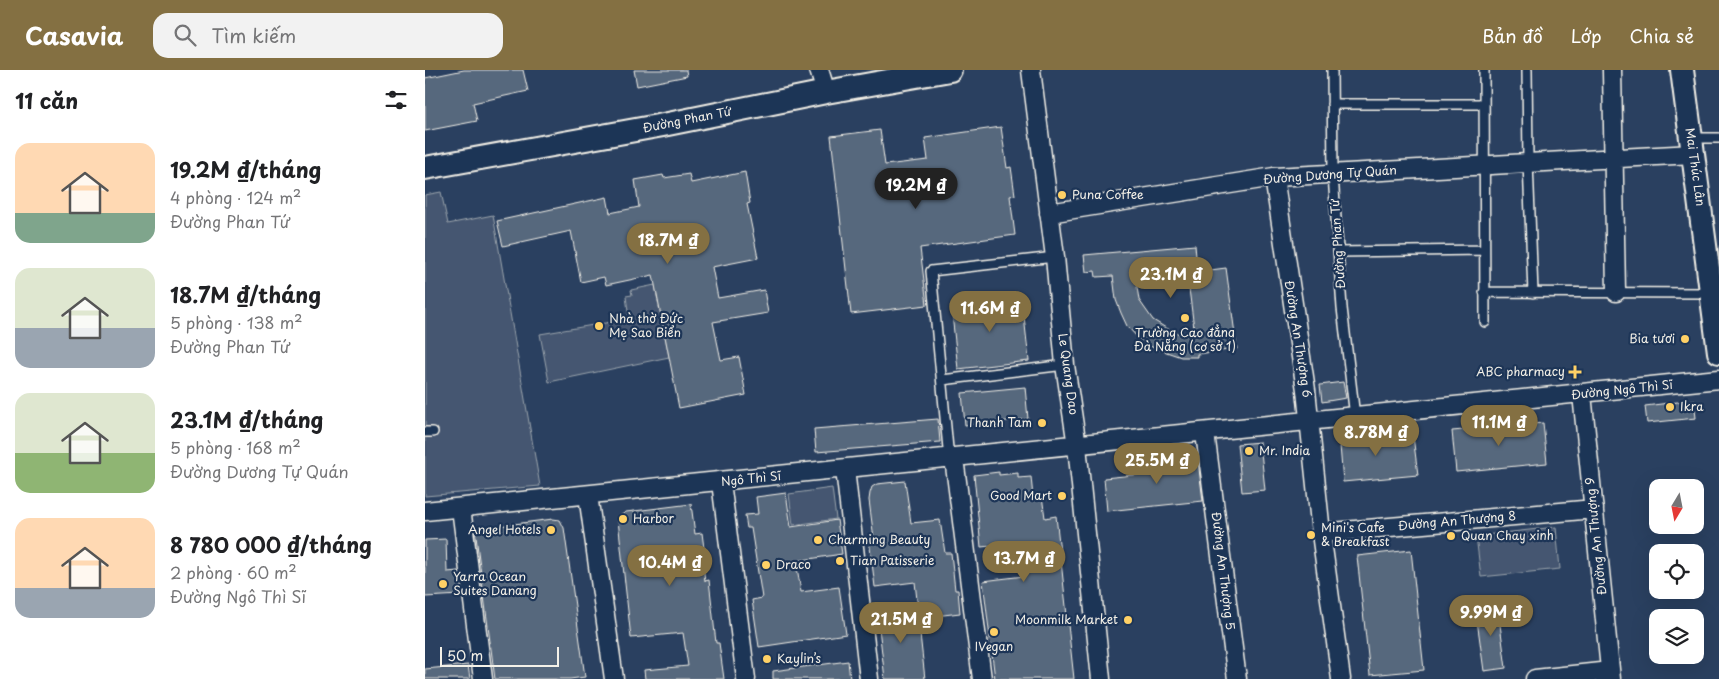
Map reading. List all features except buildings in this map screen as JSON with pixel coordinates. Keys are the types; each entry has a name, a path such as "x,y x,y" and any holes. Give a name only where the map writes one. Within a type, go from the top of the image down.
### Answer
{"street":[{"path":"819,70 826,92"},
{"name":"Đường Phan Tứ","path":"425,168 950,70"},
{"name":"Le Quang Dao","path":"1031,70 1055,257 1065,366 1077,446 1101,679"},
{"path":"1612,70 1616,292"},
{"name":"Mai Thúc Lân","path":"1682,70 1719,352"},
{"name":"Đường Dương Tự Quán","path":"1049,213 1274,177 1614,157 1692,146"},
{"name":"Đường An Thượng 6","path":"1274,177 1311,422 1321,533 1341,679"},
{"name":"Đường Ngô Thì Sĩ","path":"1077,446 1719,379"},
{"name":"Đường An Thượng 9","path":"1582,394 1610,675"},
{"name":"Đường An Thượng 5","path":"1205,433 1237,679"},
{"name":"Ngô Thì Sĩ","path":"425,512 1077,446"},
{"path":"952,459 982,679"},
{"path":"845,469 869,679"},
{"path":"721,482 746,679"},
{"path":"588,495 614,679"},
{"path":"461,508 483,679"},
{"name":"Đường An Thượng 8","path":"1321,533 1594,509"},
{"path":"1535,679 1610,675"}],"lane":[{"name":"Đường Phan Tứ","path":"1332,70 1333,174 1338,252 1342,308 1355,417"},
{"path":"1484,70 1485,322"},
{"path":"1527,70 1533,293"},
{"path":"1332,104 1484,104"},
{"path":"1692,146 1719,138"},
{"path":"1338,252 1484,250"},
{"path":"952,459 931,270 1055,257"},
{"path":"1484,292 1711,293"},
{"path":"942,380 1065,366"}],"shaded area":[{"path":"441,192 448,224 493,215 540,486 425,496 425,195"},
{"path":"655,285 669,357 549,382 540,334 629,319 626,296 632,295 631,290"},
{"path":"832,488 836,519 793,525 789,494"},
{"path":"1556,527 1560,569 1481,577 1476,536"}],"place":[{"name":"Puna Coffee","path":"1062,195"},
{"name":"Trường Cao đẳng Đà Nẵng (cơ sở 1)","path":"1185,318"},
{"name":"Nhà thờ Đức Mẹ Sao Biển","path":"599,326"},
{"name":"Bia tươi","path":"1685,339"},
{"name":"ABC pharmacy","path":"1575,372"},
{"name":"Ikra","path":"1670,407"},
{"name":"Thanh Tam","path":"1042,423"},
{"name":"Mr. India","path":"1249,451"},
{"name":"Good Mart","path":"1062,496"},
{"name":"Harbor","path":"623,519"},
{"name":"Angel Hotels","path":"551,530"},
{"name":"Mini's Cafe & Breakfast","path":"1311,535"},
{"name":"Quan Chay xinh","path":"1451,536"},
{"name":"Charming Beauty","path":"818,540"},
{"name":"Tian Patisserie","path":"840,561"},
{"name":"Draco","path":"766,565"},
{"name":"Yarra Ocean Suites Danang","path":"443,584"},
{"name":"Moonmilk Market","path":"1128,620"},
{"name":"IVegan","path":"994,632"},
{"name":"Kaylin’s","path":"767,659"}]}
